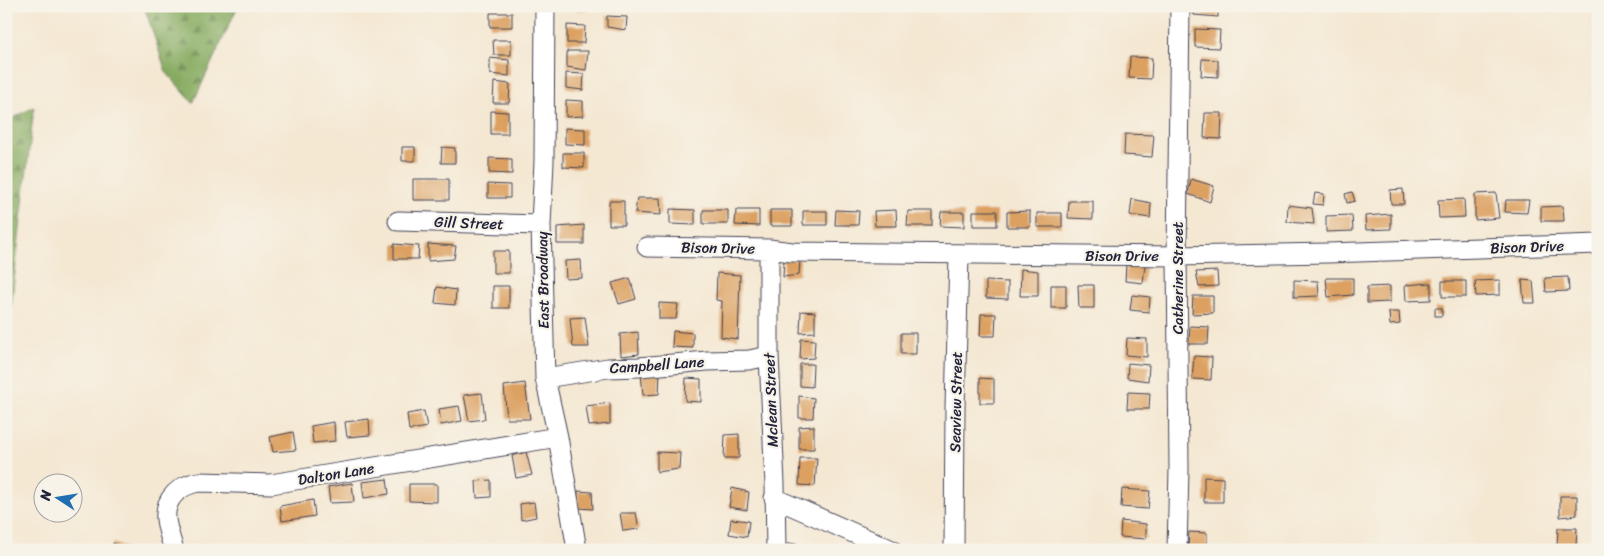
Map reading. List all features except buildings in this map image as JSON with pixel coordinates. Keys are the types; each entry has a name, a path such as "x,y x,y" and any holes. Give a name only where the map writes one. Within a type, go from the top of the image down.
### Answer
{"street":[{"name":"East Broadway","path":"545,6 544,161 541,225 545,378 558,437 577,550"},
{"name":"Catherine Street","path":"1177,550 1179,469 1177,256 1180,6"},
{"name":"Gill Street","path":"398,221 541,225"},
{"name":"Bison Drive","path":"647,247 792,252 1177,256 1598,244"},
{"name":"Mclean Street","path":"770,250 769,356 776,550"},
{"name":"Seaview Street","path":"954,550 959,254"},
{"name":"Campbell Lane","path":"545,378 608,368 749,360 769,356"},
{"name":"Dalton Lane","path":"174,550 166,520 167,505 174,494 188,484 199,482 271,484 558,437"},
{"path":"774,498 892,550"}],"green space":[{"path":"144,6 238,6 193,103 166,72"},
{"path":"34,107 6,352 6,122"}]}
